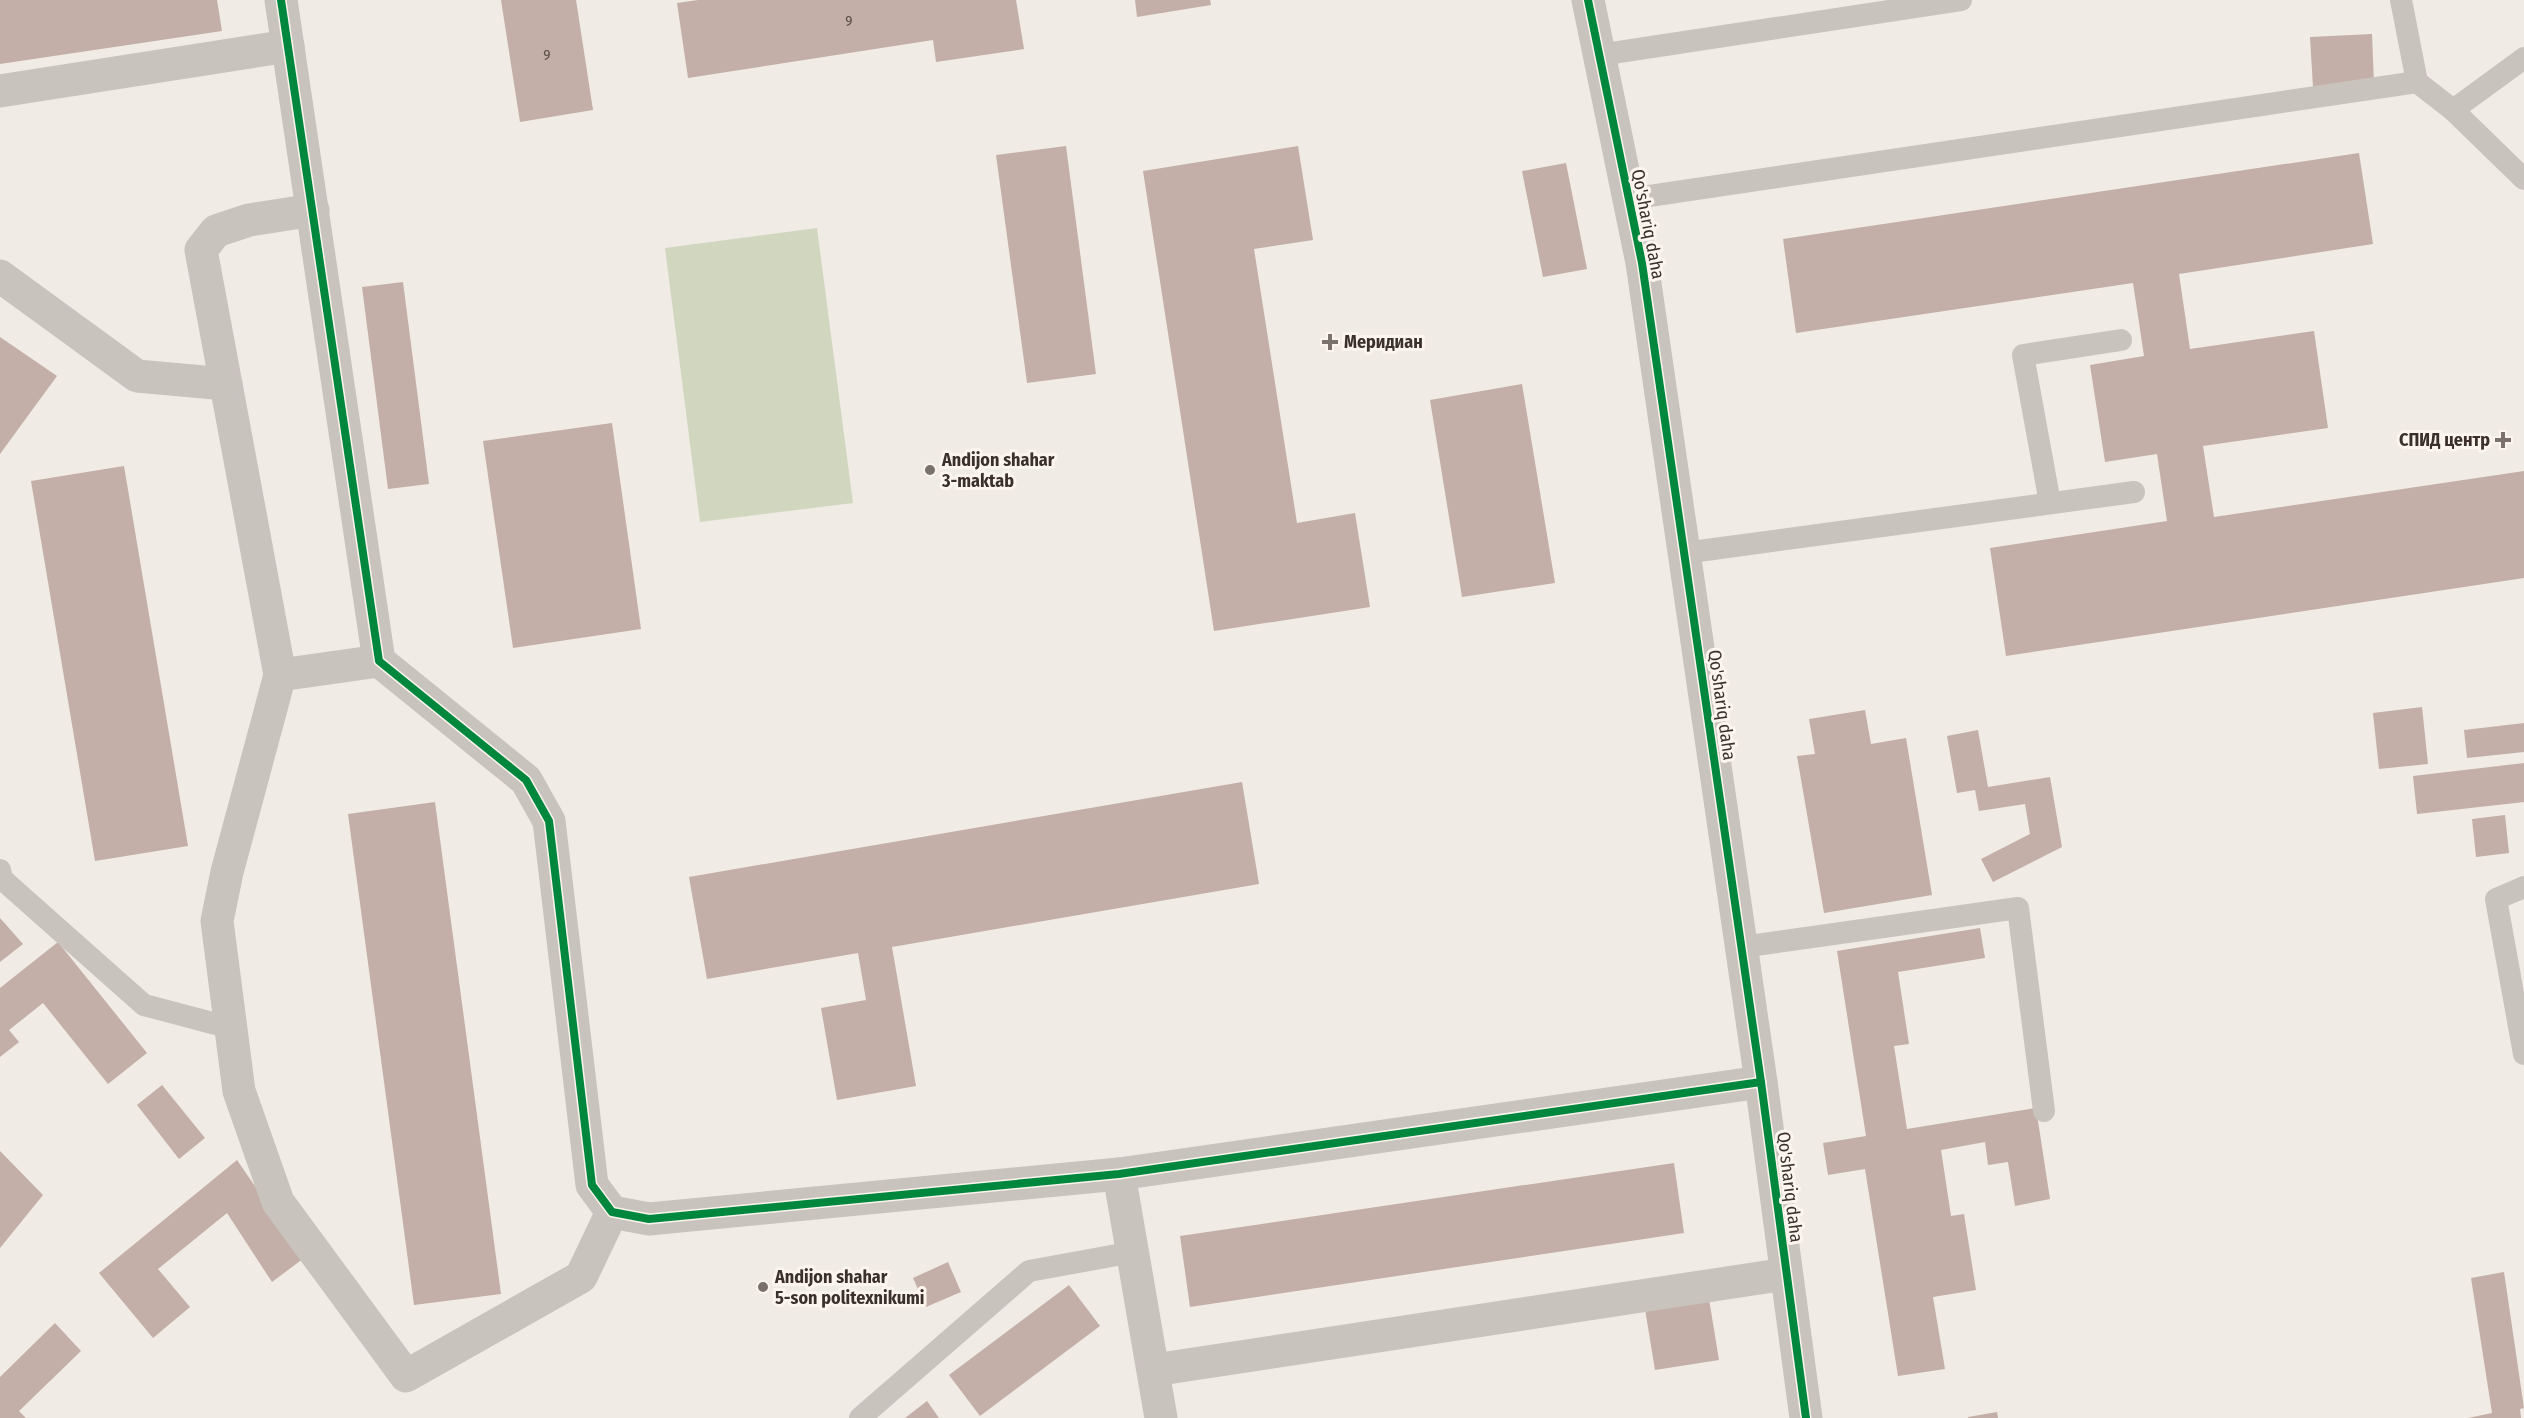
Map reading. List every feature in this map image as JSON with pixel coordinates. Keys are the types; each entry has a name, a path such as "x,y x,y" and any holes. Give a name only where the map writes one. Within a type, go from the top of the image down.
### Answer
{"street":[{"path":"281,0 380,661 526,780 549,821 592,1185 612,1212 649,1219 1119,1174 1761,1082"},
{"name":"Qo'shariq daha","path":"1588,0 1642,263 1742,947 1806,1418"},
{"path":"0,91 288,46"},
{"path":"313,210 249,220 216,231 201,250 280,675 227,872 217,921 239,1091 278,1202 406,1376 581,1277 612,1212"},
{"path":"0,276 136,376 226,384"},
{"path":"280,675 380,661"},
{"path":"1119,1174 1161,1418"},
{"path":"1154,1370 1786,1274"}],"lane":[{"path":"1599,55 1961,0"},
{"path":"2402,0 2417,82 2453,110 2524,179"},
{"path":"2453,110 2524,58"},
{"path":"1629,200 2417,82"},
{"path":"2050,503 2023,355 2121,340"},
{"path":"1684,553 2134,492"},
{"path":"0,870 2,879 144,1005 231,1028"},
{"path":"2524,887 2496,899 2524,1054"},
{"path":"1742,947 2018,908 2044,1111"},
{"path":"860,1418 1029,1271 1133,1252"}],"green space":[{"path":"817,228 853,503 700,522 665,248"}],"building":[{"path":"0,0 217,0 222,31 0,64"},
{"path":"501,0 576,0 593,110 520,122"},
{"path":"698,0 1016,0 1024,49 936,62 933,40 688,78 677,3"},
{"path":"1135,0 1210,0 1211,5 1137,17"},
{"path":"2372,34 2374,84 2313,87 2310,37"},
{"path":"1066,146 1096,374 1027,383 996,155"},
{"path":"1298,146 1313,240 1254,249 1297,523 1355,513 1370,607 1214,631 1143,171"},
{"path":"2359,153 2373,244 2179,274 2190,349 2314,331 2328,428 2203,446 2214,517 2524,471 2524,578 2006,656 1990,548 2167,521 2157,454 2105,462 2090,365 2144,356 2133,283 1796,333 1783,239"},
{"path":"1566,163 1587,269 1543,277 1522,171"},
{"path":"403,282 429,484 388,489 362,287"},
{"path":"0,337 57,376 0,454"},
{"path":"1522,384 1555,583 1462,597 1430,400"},
{"path":"612,423 641,629 513,648 483,441"},
{"path":"124,466 188,846 95,861 31,481"},
{"path":"2422,707 2428,764 2379,769 2373,713"},
{"path":"1865,710 1871,744 1906,738 1932,895 1824,913 1797,756 1815,754 1809,719"},
{"path":"2524,723 2524,752 2467,758 2464,730"},
{"path":"1978,730 1988,787 2050,777 2062,847 1993,882 1981,859 2030,834 2025,804 1979,811 1975,790 1957,793 1947,736"},
{"path":"2524,763 2524,802 2417,814 2413,776"},
{"path":"1242,782 1259,884 892,947 916,1086 837,1100 821,1008 866,1000 858,953 707,979 689,877"},
{"path":"435,802 501,1294 414,1305 348,814"},
{"path":"2505,815 2509,853 2476,857 2472,819"},
{"path":"0,918 23,944 0,962"},
{"path":"1980,928 1985,958 1898,972 1909,1044 1894,1046 1907,1129 2036,1108 2050,1199 2015,1206 2008,1162 1988,1165 1985,1142 1941,1150 1951,1216 1964,1214 1976,1290 1933,1297 1945,1369 1898,1376 1865,1169 1828,1175 1823,1143 1866,1136 1837,951"},
{"path":"58,942 147,1053 108,1084 43,1003 9,1030 19,1042 0,1057 0,988"},
{"path":"162,1085 205,1138 179,1159 137,1105"},
{"path":"0,1151 43,1195 0,1248"},
{"path":"237,1160 304,1258 272,1282 227,1213 158,1269 190,1307 153,1338 99,1273"},
{"path":"1674,1163 1684,1233 1190,1307 1180,1236"},
{"path":"948,1262 961,1292 926,1307 913,1278"},
{"path":"2504,1272 2524,1408 2520,1409 2521,1418 2468,1418 2492,1413 2471,1278"},
{"path":"1069,1285 1100,1326 980,1416 949,1375"},
{"path":"1709,1299 1719,1360 1655,1370 1645,1309"},
{"path":"55,1323 81,1351 19,1411 26,1418 0,1418 0,1377"},
{"path":"927,1401 939,1418 905,1418"},
{"path":"1997,1412 1998,1418 1968,1418 1968,1417"}],"cycle path":[{"path":"281,0 379,661 526,780 549,821 592,1185 612,1212 649,1219 1119,1174 1761,1082"},
{"path":"1588,0 1642,263 1761,1082 1806,1418"}],"place":[{"name":"Меридиан","path":"1330,342"},
{"name":"СПИД центр","path":"2503,440"},
{"name":"Andijon shahar 3-maktab","path":"930,470"},
{"name":"Andijon shahar 5-son politexnikumi","path":"763,1287"}]}
